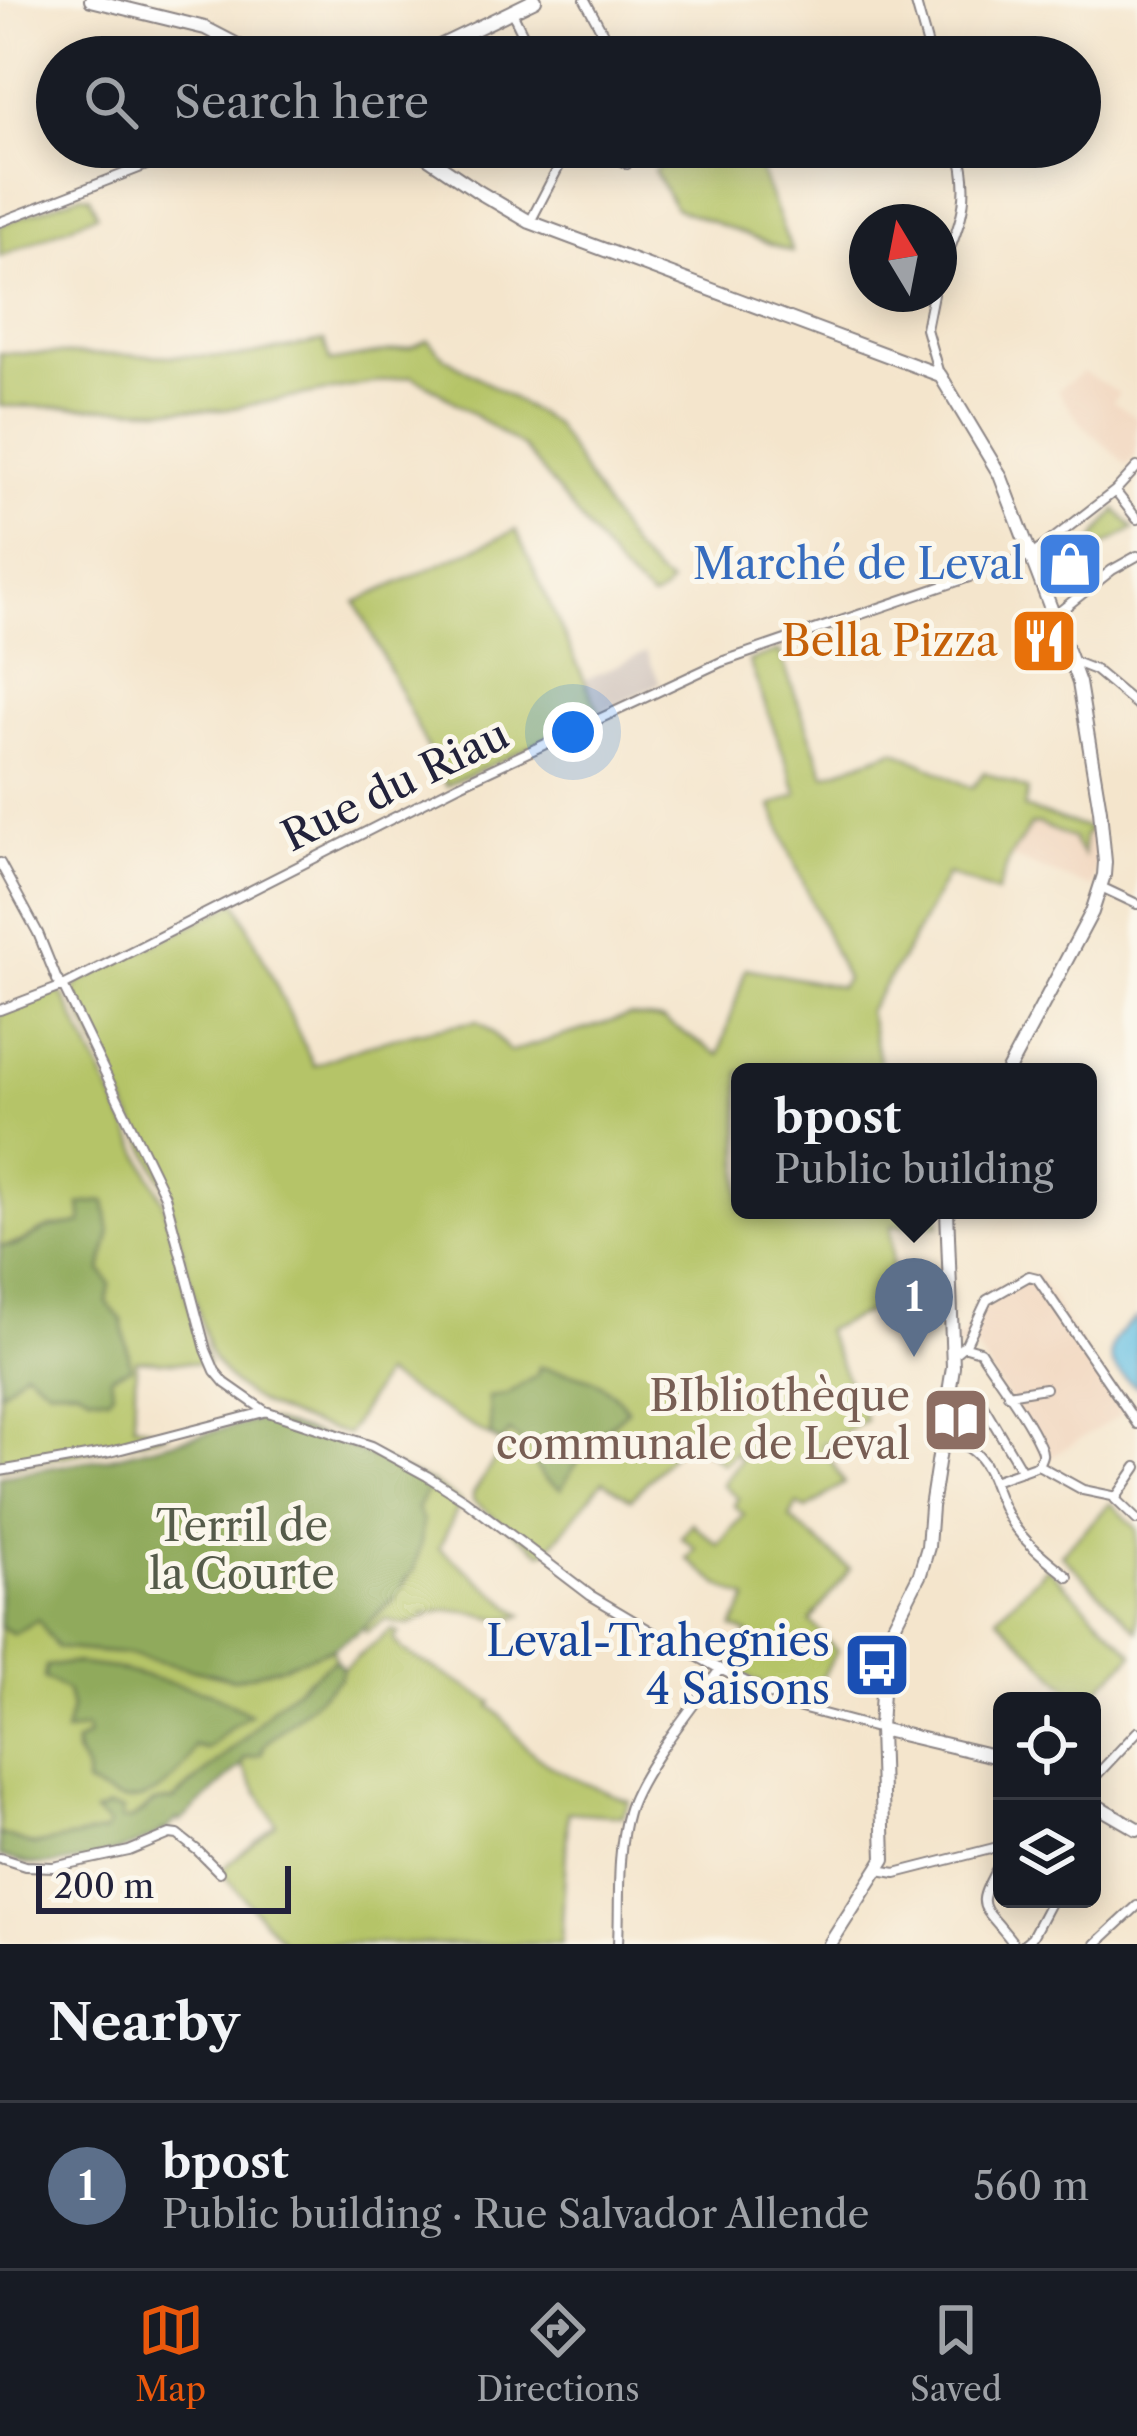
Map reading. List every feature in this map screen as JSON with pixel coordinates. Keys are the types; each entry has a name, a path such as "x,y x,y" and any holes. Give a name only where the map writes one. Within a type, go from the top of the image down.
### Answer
{"street":[{"path":"91,0 220,36"},
{"path":"461,36 535,0"},
{"path":"585,0 605,36"},
{"path":"914,0 925,36"},
{"path":"512,12 524,36"},
{"path":"0,222 139,168"},
{"path":"443,168 530,222 940,375"},
{"path":"530,222 558,168"},
{"path":"957,227 965,205 965,168"},
{"path":"929,312 926,329 940,375 1000,475 1071,661 1101,815 1105,862 1092,912 1012,1063"},
{"name":"Rue du Riau","path":"0,1010 63,986 478,776 721,662 1030,556 1115,491 1137,467"},
{"path":"1115,491 1137,519"},
{"path":"1053,617 1137,556"},
{"path":"1071,661 1095,670 1137,705"},
{"path":"0,863 165,1196 200,1330 215,1371 225,1382 265,1412 371,1446 427,1476 590,1594 719,1669 797,1707 993,1756"},
{"path":"1100,887 1137,904"},
{"path":"830,1944 878,1870 885,1848 880,1729 884,1652 924,1560 958,1350 948,1219"},
{"path":"958,1350 966,1344 987,1300 1029,1276 1037,1277 1137,1424"},
{"path":"958,1350 980,1351 1041,1447 1038,1465 993,1481"},
{"path":"1009,1394 1045,1388"},
{"path":"949,1398 983,1405 1022,1471"},
{"path":"0,1472 110,1452 265,1412"},
{"path":"942,1438 976,1451 1002,1507 1027,1542 1069,1576"},
{"path":"1038,1465 1083,1490 1117,1496"},
{"path":"1137,1467 1115,1499 1137,1520"},
{"path":"618,1944 622,1849 629,1807 719,1669"},
{"path":"1101,1770 1137,1732"},
{"path":"1101,1808 1137,1829"},
{"path":"0,1858 25,1866 52,1867 129,1851 170,1834 188,1842 219,1872"},
{"path":"878,1870 896,1874 993,1848"},
{"path":"993,1876 982,1901 1014,1944"},
{"path":"1096,1944 1137,1906"},
{"path":"1024,1944 1047,1908"}],"shaded area":[{"path":"1083,372 1119,393 1113,402 1137,417 1137,453 1127,465 1081,423 1057,390"},
{"path":"646,652 660,683 600,714 584,680"},
{"path":"1037,824 1075,839 1085,853 1083,837 1094,825 1098,863 1092,888 1010,857 1028,828"},
{"path":"1037,1274 1123,1413 1046,1460 978,1351 954,1347 954,1339 963,1338 986,1291"}],"green space":[{"path":"759,168 792,252 675,208 654,170"},
{"path":"80,195 89,196 97,214 0,257 0,225"},
{"path":"428,340 443,356 554,424 632,549 670,584 663,593 652,599 622,573 524,448 411,376 222,410 0,406 0,353 237,357 324,341 330,362 410,348"},
{"path":"1116,510 1134,529 1100,548 1059,581 1051,572 1093,541"},
{"path":"516,530 600,714 446,786 356,602"},
{"path":"779,651 825,775 895,750 972,788 984,772 1028,790 1024,808 1090,829 1084,837 1083,855 1074,839 1031,825 1010,857 997,893 947,874 868,1011 880,1063 731,1063 731,1219 939,1219 939,1225 891,1226 892,1274 942,1271 943,1284 825,1330 866,1420 822,1445 844,1483 807,1509 797,1504 790,1518 850,1569 810,1621 837,1651 807,1704 730,1669 749,1634 733,1627 748,1599 722,1587 687,1559 696,1549 681,1537 692,1523 718,1545 744,1515 734,1505 738,1498 722,1485 741,1459 734,1453 723,1464 688,1437 631,1499 603,1481 547,1551 540,1552 473,1501 504,1445 383,1375 347,1435 268,1407 235,1385 209,1351 165,1187 72,995 78,983 237,902 314,1066 394,1038 478,1021 510,1052 629,1016 663,1020 719,1055 746,968 840,987 846,979 772,806 798,794 749,661"},
{"path":"54,992 63,994 163,1201 208,1364 136,1360 134,1424 167,1434 0,1468 0,1393 25,1369 48,1388 76,1388 90,1395 111,1376 121,1320 106,1303 110,1284 101,1270 110,1233 65,1225 0,1246 0,1013"},
{"path":"105,1201 110,1234 101,1270 110,1284 107,1303 122,1320 131,1367 111,1376 113,1391 108,1397 76,1388 48,1388 25,1370 0,1393 0,1246 15,1246 48,1228 82,1223 80,1204"},
{"path":"539,1367 599,1383 628,1410 588,1445 561,1489 543,1478 533,1462 537,1446 529,1448 510,1432 501,1442 491,1437 489,1397 507,1394 537,1375"},
{"name":"Terril de la Courte","path":"263,1419 323,1436 432,1483 417,1508 423,1521 414,1570 399,1593 358,1632 333,1648 234,1679 127,1654 57,1648 38,1619 14,1634 0,1626 0,1476 112,1457"},
{"path":"432,1483 461,1502 439,1548 523,1615 504,1619 448,1610 405,1624 386,1619 366,1632 363,1628 396,1598 415,1563 422,1530 417,1508"},
{"path":"1111,1503 1137,1529 1137,1630 1061,1554"},
{"path":"1047,1567 1134,1654 1095,1692 1072,1692 997,1617"},
{"path":"38,1619 58,1648 127,1654 234,1679 333,1648 335,1659 273,1707 174,1800 154,1802 131,1820 109,1825 105,1832 33,1845 0,1834 0,1626 14,1634","holes":["67,1691 232,1726 207,1749 194,1746 88,1771 76,1753 76,1744 88,1736 86,1728 67,1732 71,1708"]},
{"path":"391,1630 399,1633 393,1639 402,1650 492,1702 490,1706 539,1758 629,1801 623,1816 568,1812 561,1944 285,1944 220,1871 276,1824 242,1765 244,1758 261,1754 265,1744 340,1678 343,1669"},
{"path":"335,1659 343,1669 340,1678 265,1744 261,1754 244,1758 242,1765 165,1832 121,1850 67,1863 37,1865 0,1856 0,1834 33,1845 105,1832 109,1825 95,1813 109,1807 123,1810 121,1820 131,1820 154,1802 174,1800 273,1707"},
{"path":"74,1663 211,1693 250,1714 207,1749 194,1746 185,1764 161,1789 141,1798 114,1798 86,1784 76,1743 88,1736 86,1728 65,1733 71,1708 67,1691 44,1678 46,1666"}],"water":[{"path":"1137,1318 1137,1387 1117,1370 1111,1353 1118,1336"}],"place":[{"name":"Marché de Leval","path":"1070,564"},
{"name":"Bella Pizza","path":"1044,641"},
{"name":"bpost","path":"914,1357"},
{"name":"BIbliothèque communale de Leval","path":"956,1420"},
{"name":"Leval-Trahegnies 4 Saisons","path":"877,1665"}]}
